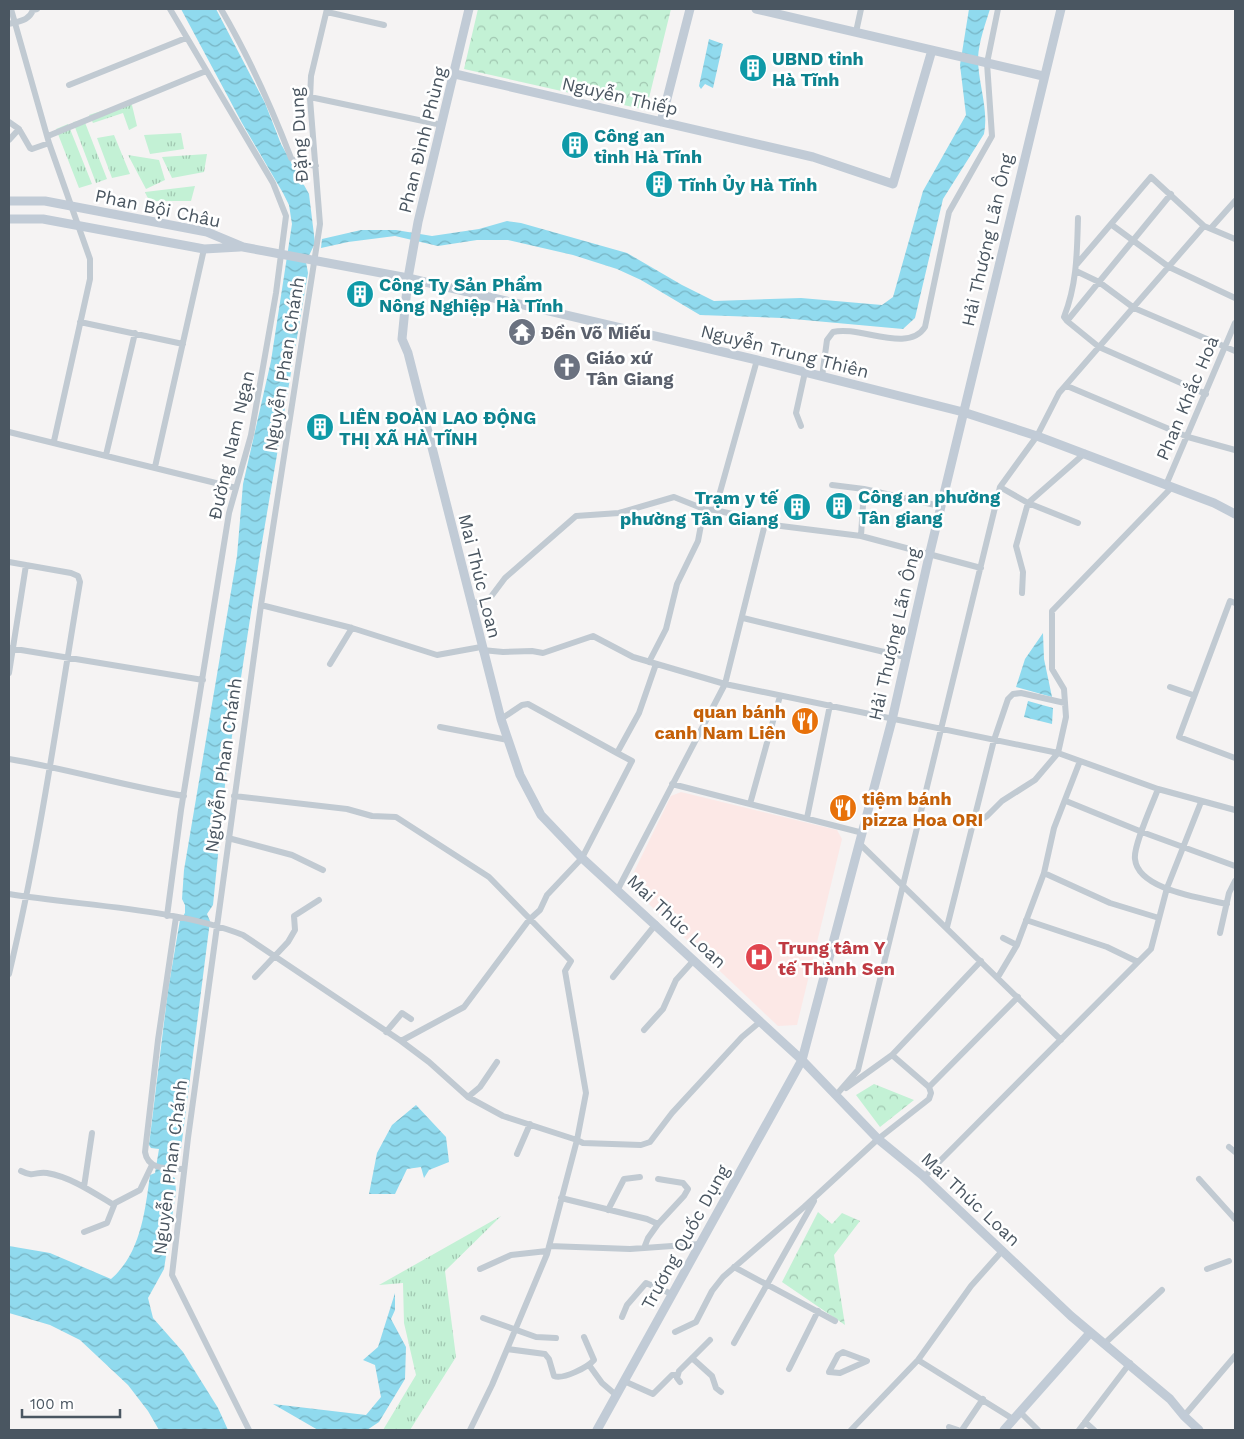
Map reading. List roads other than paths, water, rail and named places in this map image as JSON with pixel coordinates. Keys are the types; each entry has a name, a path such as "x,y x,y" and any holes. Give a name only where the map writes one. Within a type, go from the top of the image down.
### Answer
{"street":[{"path":"10,9 11,23 48,139 90,259 91,269 54,441"},
{"path":"11,23 26,20 34,9"},
{"name":"Đường Nam Ngạn","path":"167,916 229,514 251,434 286,222 284,205 170,9"},
{"path":"221,9 242,46 272,107 291,158 296,162 316,166"},
{"name":"Phan Đình Phùng","path":"408,278 416,231 469,9"},
{"path":"661,122 690,9"},
{"path":"756,9 1043,76"},
{"path":"856,32 861,9"},
{"path":"822,377 828,340 834,332 907,339 918,335 924,329 949,212 992,136 985,62 998,9"},
{"name":"Hải Thượng Lãn Ông","path":"802,1060 892,720 940,506 1060,9"},
{"path":"327,10 384,25"},
{"name":"Đặng Dung","path":"315,261 320,224 310,97 311,76 327,10"},
{"path":"70,85 186,38"},
{"name":"Nguyễn Thiếp","path":"455,74 813,157 892,184 932,50"},
{"path":"9,122 19,129 32,149 48,139 206,71"},
{"path":"310,97 442,125"},
{"path":"9,140 19,129"},
{"path":"1077,268 1151,177 1207,227 1235,239"},
{"path":"1067,322 1171,194"},
{"name":"Phan Bội Châu","path":"10,200 45,201 207,232 243,247"},
{"path":"837,1094 858,1070 1000,487 1037,436 1059,393 1169,267 1235,201"},
{"path":"1078,218 1077,268 1073,294 1064,317 1067,322 1099,348 1206,394"},
{"name":"Phan Bội Châu","path":"9,219 44,219 204,249 243,247"},
{"path":"1112,225 1169,267 1235,298"},
{"name":"Nguyễn Trung Thiên","path":"243,247 408,278 756,360 963,412 1085,453 1235,514"},
{"path":"154,467 204,249"},
{"name":"Nguyễn Phan Chánh","path":"249,1430 172,1275 214,925 261,605 315,261"},
{"path":"1077,268 1134,308 1235,351"},
{"name":"Mai Thúc Loan","path":"408,278 402,339 410,362 481,648 501,719 520,776 541,815 582,858 618,889 802,1060 878,1138 924,1177 1090,1332 1130,1363 1170,1399 1199,1430"},
{"path":"80,322 183,344"},
{"name":"Phan Khắc Hoà","path":"1058,753 1066,717 1064,689 1052,669 1052,611 1169,486 1235,323"},
{"path":"106,455 135,333"},
{"path":"715,510 756,360"},
{"path":"801,426 796,413 805,372"},
{"path":"1067,386 1188,437 1235,450"},
{"path":"9,432 54,441 236,488"},
{"path":"1022,593 1023,572 1016,542 1028,503 1085,453"},
{"path":"832,485 864,489 940,506"},
{"path":"1000,487 1028,503 1078,524"},
{"path":"861,536 864,489"},
{"path":"471,604 490,598 505,578 576,516 619,513 674,497 704,510 715,510 750,518 764,524 861,536 929,556 980,568"},
{"path":"649,662 666,629 677,584 698,541 704,510"},
{"path":"618,889 725,684 743,618 764,524"},
{"path":"9,562 71,573 79,578 59,722 27,897 9,974"},
{"path":"9,673 11,648 26,565"},
{"path":"1235,603 1230,601 1193,695 1179,738 1235,758"},
{"path":"261,605 352,628 437,655 481,648 503,652 532,651 542,653 593,636 633,657 725,684 1058,753 1158,789 1235,810"},
{"path":"743,618 905,657"},
{"path":"330,664 352,628"},
{"path":"11,648 203,680"},
{"path":"617,752 638,713 656,664"},
{"path":"1170,687 1193,695"},
{"path":"947,927 994,740 1004,710 1013,694 1021,693 1065,702"},
{"path":"750,804 780,696"},
{"path":"401,1041 464,1007 529,920 540,910 547,895 582,858 632,761 528,704 522,705 501,719"},
{"path":"807,818 830,705"},
{"path":"440,726 508,740"},
{"path":"972,826 987,816 1002,802 1035,780 1058,753"},
{"path":"9,759 50,766 130,787 184,796"},
{"path":"998,977 1018,945 1044,873 1054,828 1080,761"},
{"path":"672,784 863,833"},
{"path":"1158,789 1134,857 1140,873 1152,882 1167,888 1227,904"},
{"path":"234,796 347,809 372,816 396,818 489,877 571,961 565,971 586,1093 577,1140 548,1248 507,1349 470,1430"},
{"path":"1066,801 1181,848 1235,866"},
{"path":"924,1177 1151,949 1167,888 1181,848 1201,802"},
{"path":"228,838 292,855 323,870"},
{"path":"860,844 1061,1040"},
{"path":"1044,873 1110,903 1159,918"},
{"path":"1220,933 1235,881"},
{"path":"9,894 178,917 214,925 243,935 401,1041 429,1062 468,1098 503,1116 588,1144 641,1146 650,1142 672,1113 746,1033 761,1021"},
{"path":"255,977 294,933 294,916 319,900"},
{"path":"178,917 158,1040 145,1152 153,1166 184,1169"},
{"path":"1026,920 1107,947 1138,962"},
{"path":"613,977 656,924"},
{"path":"1003,938 1018,945"},
{"path":"644,1030 663,1009 676,980 694,960"},
{"path":"837,1094 892,1055 980,961"},
{"path":"928,1087 1018,997"},
{"path":"386,1032 402,1013 411,1019"},
{"path":"675,1332 696,1322 714,1287 734,1267 878,1138 930,1099 931,1094 928,1087 892,1055"},
{"name":"Trương Quốc Dụng","path":"597,1430 802,1060"},
{"path":"468,1098 478,1089 497,1062"},
{"path":"517,1154 530,1124"},
{"path":"84,1187 92,1133"},
{"path":"1229,1147 1235,1152"},
{"path":"84,1232 107,1223 118,1200 140,1190 153,1166"},
{"path":"21,1171 30,1176 46,1173 84,1187 114,1205"},
{"path":"608,1210 624,1179 640,1177"},
{"path":"644,1248 648,1238 658,1224 684,1196 688,1189 683,1183 658,1179"},
{"path":"1199,1179 1235,1219"},
{"path":"734,1343 818,1193"},
{"path":"561,1198 648,1219 658,1224"},
{"path":"480,1269 511,1254 548,1248 644,1248 700,1244"},
{"path":"851,1430 918,1360 971,1286 1003,1250"},
{"path":"1206,1269 1229,1261"},
{"path":"734,1267 835,1320"},
{"path":"622,1317 627,1306 646,1283 672,1294"},
{"path":"1104,1344 1162,1290"},
{"path":"789,1369 818,1312"},
{"path":"483,1318 536,1337 556,1338"},
{"path":"1004,1430 1090,1332"},
{"path":"507,1349 545,1354 549,1359 553,1375 558,1378 589,1364 594,1357 584,1337"},
{"path":"678,1375 710,1340"},
{"path":"843,1352 867,1361 840,1373 829,1372 838,1355 843,1352"},
{"path":"1184,1416 1235,1356"},
{"path":"692,1358 712,1376 716,1388 721,1392"},
{"path":"918,1360 983,1399 1017,1415 1038,1430"},
{"path":"1079,1430 1130,1363"},
{"path":"589,1364 602,1383 616,1395"},
{"path":"624,1380 653,1394 672,1375 678,1375"},
{"path":"678,1375 680,1382"},
{"path":"962,1430 983,1399"},
{"path":"1085,1422 1094,1430"},
{"path":"949,1427 958,1430"}],"water":[{"path":"181,9 216,9 265,103 281,144 309,194 315,243 306,262 308,273 260,554 226,775 213,905 207,914 210,921 181,1149 179,1152 172,1151 169,1160 168,1175 175,1178 176,1192 164,1269 148,1298 153,1318 183,1352 218,1408 228,1430 159,1430 148,1411 128,1385 80,1340 50,1325 9,1313 9,1246 50,1253 111,1279 129,1257 140,1231 150,1175 155,1173 159,1149 151,1148 149,1145 168,990 180,920 185,913 185,905 182,899 184,870 237,556 243,484 271,361 292,224 289,205 283,193 242,123"},
{"path":"969,9 990,9 981,39 978,58 985,115 984,134 943,199 915,318 903,329 782,318 700,315 641,280 617,269 573,255 508,240 477,240 438,246 395,236 348,242 321,248 322,239 361,230 396,230 432,236 479,229 507,221 521,223 627,253 714,301 801,298 882,305 893,297 923,191 966,115 960,65"},
{"path":"709,39 723,44 713,88 705,84 701,89 699,86"},
{"path":"1043,633 1044,659 1052,697 1016,687 1025,659"},
{"path":"1028,701 1053,708 1052,724 1024,717"},
{"path":"416,1105 446,1137 449,1162 429,1170 424,1178 421,1167 407,1169 395,1194 369,1194 377,1153 392,1125"},
{"path":"395,1293 395,1310 391,1319 406,1347 405,1379 379,1422 367,1430 318,1430 273,1404 366,1415 381,1397 375,1365 363,1360 378,1347"}],"place":[{"name":"UBND tỉnh Hà Tĩnh","path":"753,68"},
{"name":"Công an tỉnh Hà Tĩnh","path":"575,145"},
{"name":"Tĩnh Ủy Hà Tĩnh","path":"659,184"},
{"name":"Công Ty Sản Phẩm Nông Nghiệp Hà Tĩnh","path":"360,294"},
{"name":"Đền Võ Miếu","path":"522,332"},
{"name":"Giáo xứ Tân Giang","path":"567,367"},
{"name":"LIÊN ĐOÀN LAO ĐỘNG THỊ XÃ HÀ TĨNH","path":"320,427"},
{"name":"Công an phường Tân giang","path":"839,506"},
{"name":"Trạm y tế phường Tân Giang","path":"797,507"},
{"name":"quan bánh canh Nam Liên","path":"805,721"},
{"name":"tiệm bánh pizza Hoa ORI","path":"843,808"},
{"name":"Trung tâm Y tế Thành Sen","path":"759,957"}]}
